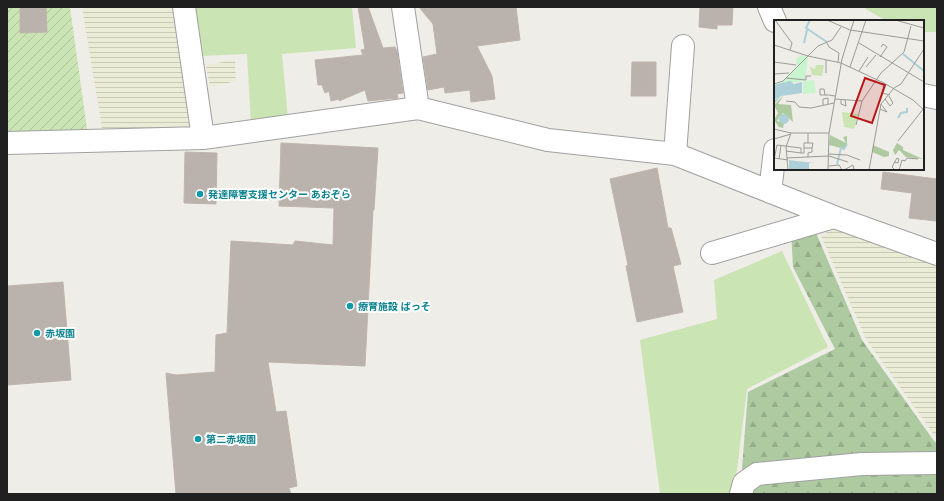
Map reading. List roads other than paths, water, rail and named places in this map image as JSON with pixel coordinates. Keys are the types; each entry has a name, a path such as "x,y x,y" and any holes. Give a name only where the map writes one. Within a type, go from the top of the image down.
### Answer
{"street":[{"path":"184,7 203,138"},
{"path":"403,7 418,108"},
{"path":"769,7 775,20"},
{"path":"675,154 683,46"},
{"path":"924,95 937,98"},
{"path":"7,143 203,138 418,108 548,140 675,154 834,217 937,254"},
{"path":"770,192 774,158"},
{"path":"712,254 834,217"},
{"path":"741,494 744,483 757,474 862,464 937,463"}],"place":[{"name":"発達障害支援センター あおぞら","path":"200,194"},
{"name":"療育施設 ぱっそ","path":"350,306"},
{"name":"赤坂園","path":"37,333"},
{"name":"第二赤坂園","path":"198,439"}]}
